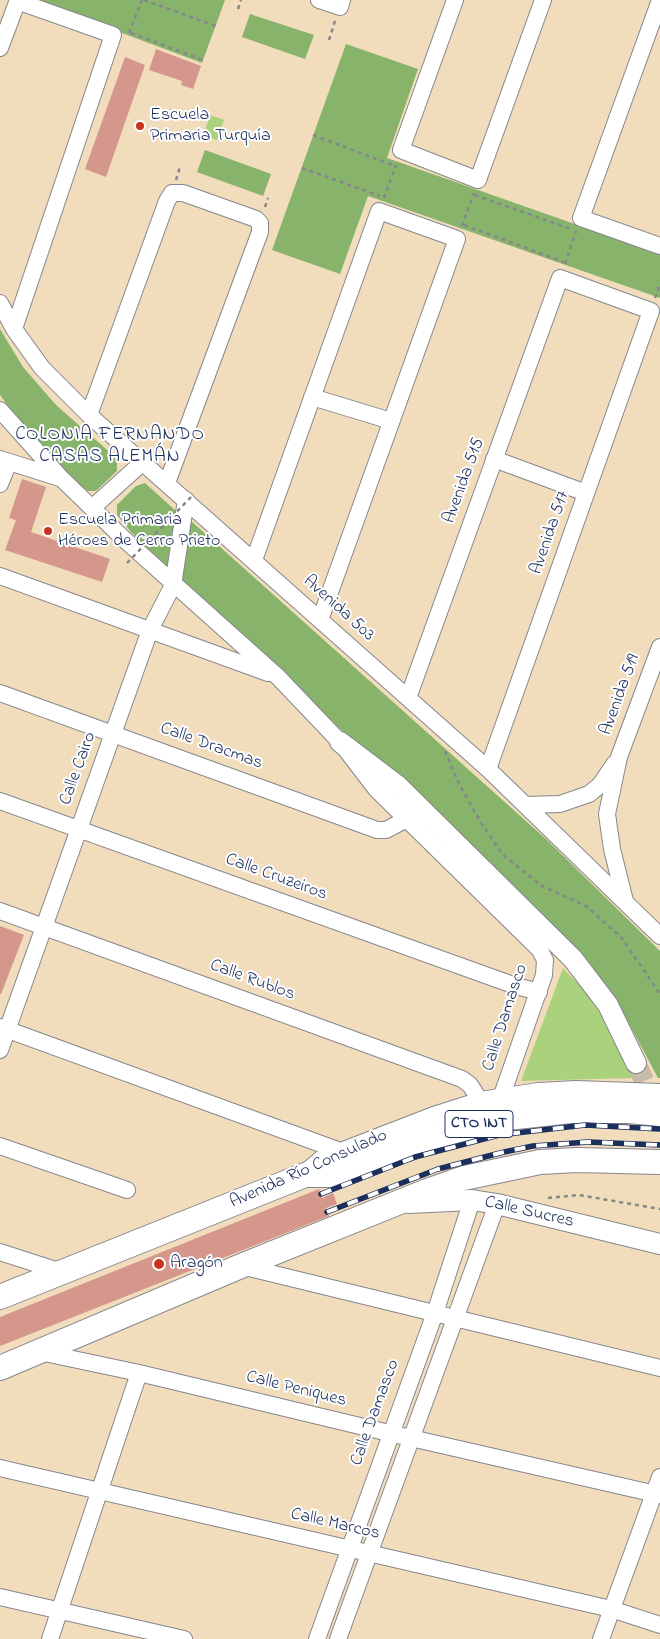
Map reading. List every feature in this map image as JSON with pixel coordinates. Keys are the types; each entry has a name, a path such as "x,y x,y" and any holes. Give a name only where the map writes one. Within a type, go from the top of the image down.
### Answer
{"highway":[{"name":"CTO INT","path":"305,1175 331,1175 444,1135 507,1118 596,1110 660,1114"},
{"path":"0,1368 241,1266 464,1178 540,1162 577,1160 660,1162"},
{"name":"Avenida Río Consulado","path":"0,1297 305,1175"}],"main road":[{"path":"340,742 398,786 573,959 608,1005 636,1063"},
{"name":"Avenida Río Consulado","path":"305,1175 323,1160 434,1117 491,1100 576,1091 660,1094"},
{"name":"Calle Sucres","path":"395,1204 423,1201 472,1200 497,1204 660,1244"}],"street":[{"path":"319,0 341,4"},
{"path":"455,0 401,150 476,187 543,0"},
{"path":"660,0 579,224 660,246"},
{"path":"0,48 18,1 113,35 14,330"},
{"path":"89,415 172,193 183,193 256,219 260,223 260,232 168,483"},
{"path":"254,560 382,204 460,232 320,620"},
{"name":"Avenida 517","path":"488,769 651,311 562,270"},
{"name":"Avenida 515","path":"408,698 562,270"},
{"name":"Avenida 503","path":"0,303 14,330 42,368 89,415 168,483 190,497 254,560 488,769 660,936"},
{"path":"312,397 391,421"},
{"path":"0,410 61,478 92,508 173,585 278,677 340,742 376,789 407,819"},
{"path":"494,460 586,493"},
{"path":"0,484 4,461 61,478"},
{"path":"92,508 143,462"},
{"name":"Calle Cairo","path":"0,1050 4,1028 44,926 150,630 173,585 190,497"},
{"path":"0,576 278,677"},
{"name":"Avenida 519","path":"625,901 612,850 607,814 619,757 660,647"},
{"name":"Calle Dracmas","path":"0,693 377,830 383,831 407,819"},
{"name":"Avenida 519","path":"526,806 560,804 589,794 600,785 619,757"},
{"name":"Calle Cruzeiros","path":"0,801 516,986 539,992"},
{"name":"Calle Damasco","path":"407,819 540,950 545,960 539,992 491,1100"},
{"name":"Calle Rublos","path":"0,910 462,1079 491,1100"},
{"path":"4,1028 343,1152"},
{"path":"0,1146 128,1190"},
{"name":"Calle Damasco","path":"317,1639 389,1433 435,1313 472,1200"},
{"path":"338,1639 497,1204"},
{"path":"0,1252 62,1272"},
{"path":"241,1266 660,1368"},
{"name":"Calle Peniques","path":"40,1352 139,1372 389,1433 657,1494"},
{"path":"50,1639 139,1372"},
{"name":"Calle Marcos","path":"0,1468 611,1608 660,1625"},
{"path":"601,1639 611,1608 657,1494 660,1477"},
{"path":"0,1597 184,1639"}],"path":[{"path":"131,33 143,0 216,26"},
{"path":"238,9 241,0"},
{"path":"330,40 341,4"},
{"path":"113,35 131,33 203,60"},
{"path":"313,135 395,166"},
{"path":"302,168 382,204 401,150"},
{"path":"476,187 579,224 562,270 460,232 476,187"},
{"path":"127,563 190,497"},
{"path":"440,728 443,747 459,784 481,823 503,855 542,886 586,906 621,937 660,994"},
{"path":"542,1199 579,1194 660,1209"}],"green space":[{"path":"34,0 225,0 202,63"},
{"path":"250,14 314,35 305,59 242,37"},
{"path":"346,44 418,69 387,158 660,254 660,298 368,196 340,274 272,250"},
{"path":"210,115 224,120 217,140 203,136"},
{"path":"205,150 271,174 263,196 197,172"},
{"path":"0,329 23,367 56,405 114,456 117,462 117,471 96,491 88,491 81,486 26,430 0,395"},
{"path":"145,483 176,511 171,571 131,532 117,515 117,505 136,486"},
{"path":"190,520 546,839 660,951 660,1078 658,1078 616,999 484,863 182,581"},
{"path":"563,968 583,989 601,1015 632,1078 521,1081"}],"building":[{"path":"156,49 201,66 193,89 181,85 182,81 149,70"},
{"path":"125,57 145,65 106,177 85,169"},
{"path":"22,479 46,487 31,532 110,559 102,582 5,550 16,520 9,518"},
{"path":"0,926 24,935 1,994 0,994"},
{"path":"319,1189 322,1198 333,1193 337,1204 326,1208 329,1216 0,1346 0,1317"}],"tunnel":[{"path":"636,1063 657,1109"}],"railway":[{"path":"321,1194 415,1157 499,1135 585,1125 660,1129"},
{"path":"327,1212 438,1169 533,1146 588,1142 660,1145"}],"place":[{"name":"Escuela Primaria Turquía","path":"140,126"},
{"name":"Escuela Primaria Héroes de Cerro Prieto","path":"48,531"},
{"name":"Aragón","path":"159,1264"}],"district":[{"name":"COLONIA FERNANDO CASAS ALEMÁN","path":"110,447"}]}
